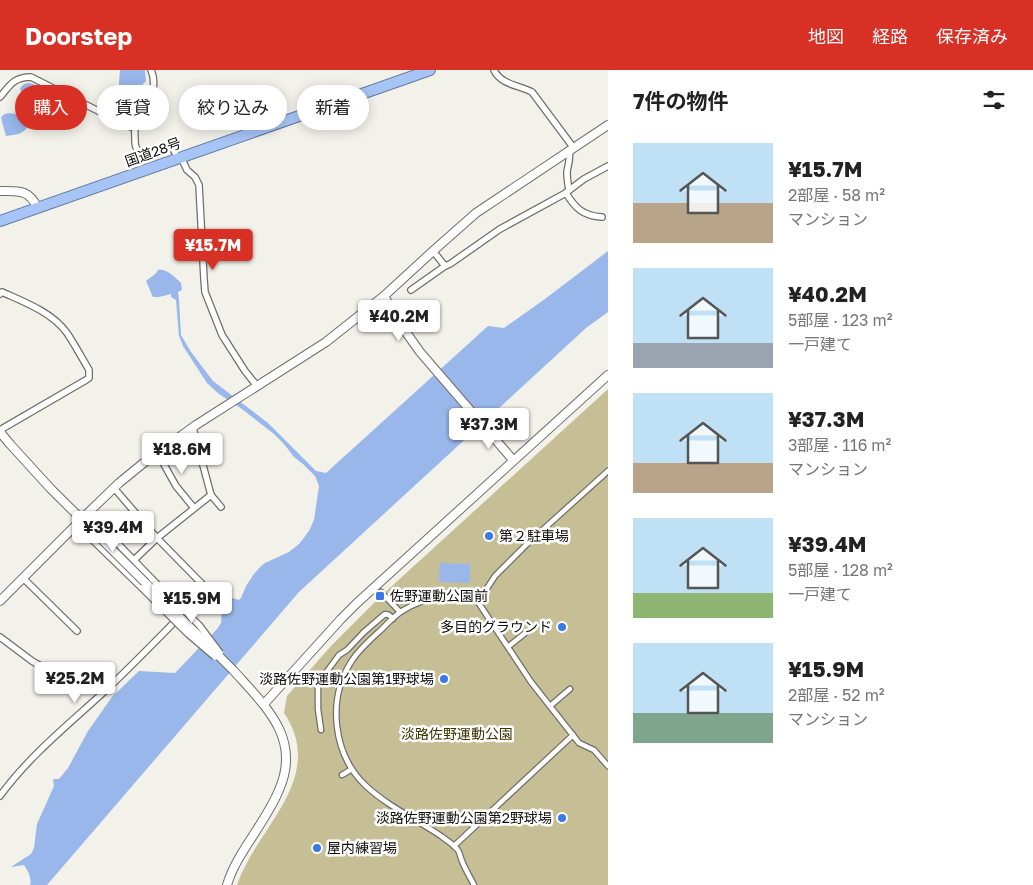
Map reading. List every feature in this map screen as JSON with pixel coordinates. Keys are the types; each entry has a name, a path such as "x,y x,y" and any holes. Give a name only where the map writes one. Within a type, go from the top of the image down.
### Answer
{"highway":[{"name":"国道28号","path":"0,221 430,70"}],"street":[{"path":"150,70 154,77 154,85"},
{"path":"494,70 504,81 532,92 571,149 568,162 568,192 576,207 590,216 602,217"},
{"path":"0,97 12,82 18,78 31,77 97,110"},
{"path":"0,601 114,488 157,452 326,342 384,296 469,219 608,124"},
{"path":"134,130 135,146 138,152 145,155 151,154 163,147 172,147 187,170 195,177 198,185 206,292 222,335 257,386"},
{"path":"411,290 500,229 568,192 584,179 608,166"},
{"path":"0,191 24,192 32,198 38,208"},
{"path":"433,251 446,266"},
{"path":"0,294 2,292 35,307 61,326 78,350 89,374 89,378 86,380 0,432 50,488 233,670 264,704 285,742 286,768 280,790 238,859 227,885"},
{"path":"384,296 420,352 513,460"},
{"path":"264,704 352,608 608,374"},
{"path":"193,428 211,495 221,507"},
{"path":"157,452 176,486 194,508"},
{"path":"478,602 495,576 527,544 608,471"},
{"path":"0,796 35,755 135,663 207,589 157,538 114,488"},
{"path":"134,560 157,538 211,495"},
{"path":"88,513 199,625 233,670"},
{"path":"77,524 188,634 233,670"},
{"path":"23,578 77,631"},
{"path":"381,592 400,612"},
{"path":"474,885 458,849 427,826 376,794 352,769 340,741 337,729 338,703 346,671 360,651 400,612 418,603 438,597 458,597 478,602 531,682 579,743 594,750 608,764"},
{"path":"321,730 318,708 318,684 339,655 348,650 364,632 385,614 393,619"},
{"path":"508,646 524,634"},
{"path":"0,637 32,662 40,665"},
{"path":"550,706 570,689"},
{"path":"454,846 573,735"},
{"path":"342,775 352,769"}],"green space":[{"name":"淡路佐野運動公園","path":"608,389 608,885 237,885 246,864 284,802 293,781 298,759 295,737 284,713 287,696 331,646 381,596"}],"water":[{"path":"120,70 146,70 146,81 142,85 119,85"},
{"path":"9,113 15,114 15,130 24,131 19,134 6,136 1,118"},
{"path":"608,251 608,312 586,328 299,592 47,885 30,885 30,877 24,865 11,867 31,854 34,848 37,824 54,786 53,779 59,779 68,768 88,731 112,697 139,671 175,673 221,623 222,609 219,605 212,605 222,595 239,600 246,586 260,567 289,552 299,544 309,531 314,520 319,486 315,476 294,457 274,434 207,383 183,346 179,336 176,300 171,297 171,294 153,297 146,281 158,270 164,270 181,283 182,290 178,292 181,335 213,381 268,423 316,471 326,473 488,326 504,328"},
{"path":"440,563 470,564 470,583 439,582"}],"place":[{"name":"第２駐車場","path":"489,536"},
{"name":"佐野運動公園前","path":"380,596"},
{"name":"多目的グラウンド","path":"562,627"},
{"name":"淡路佐野運動公園第1野球場","path":"444,679"},
{"name":"淡路佐野運動公園第2野球場","path":"562,818"},
{"name":"屋内練習場","path":"317,848"}]}
